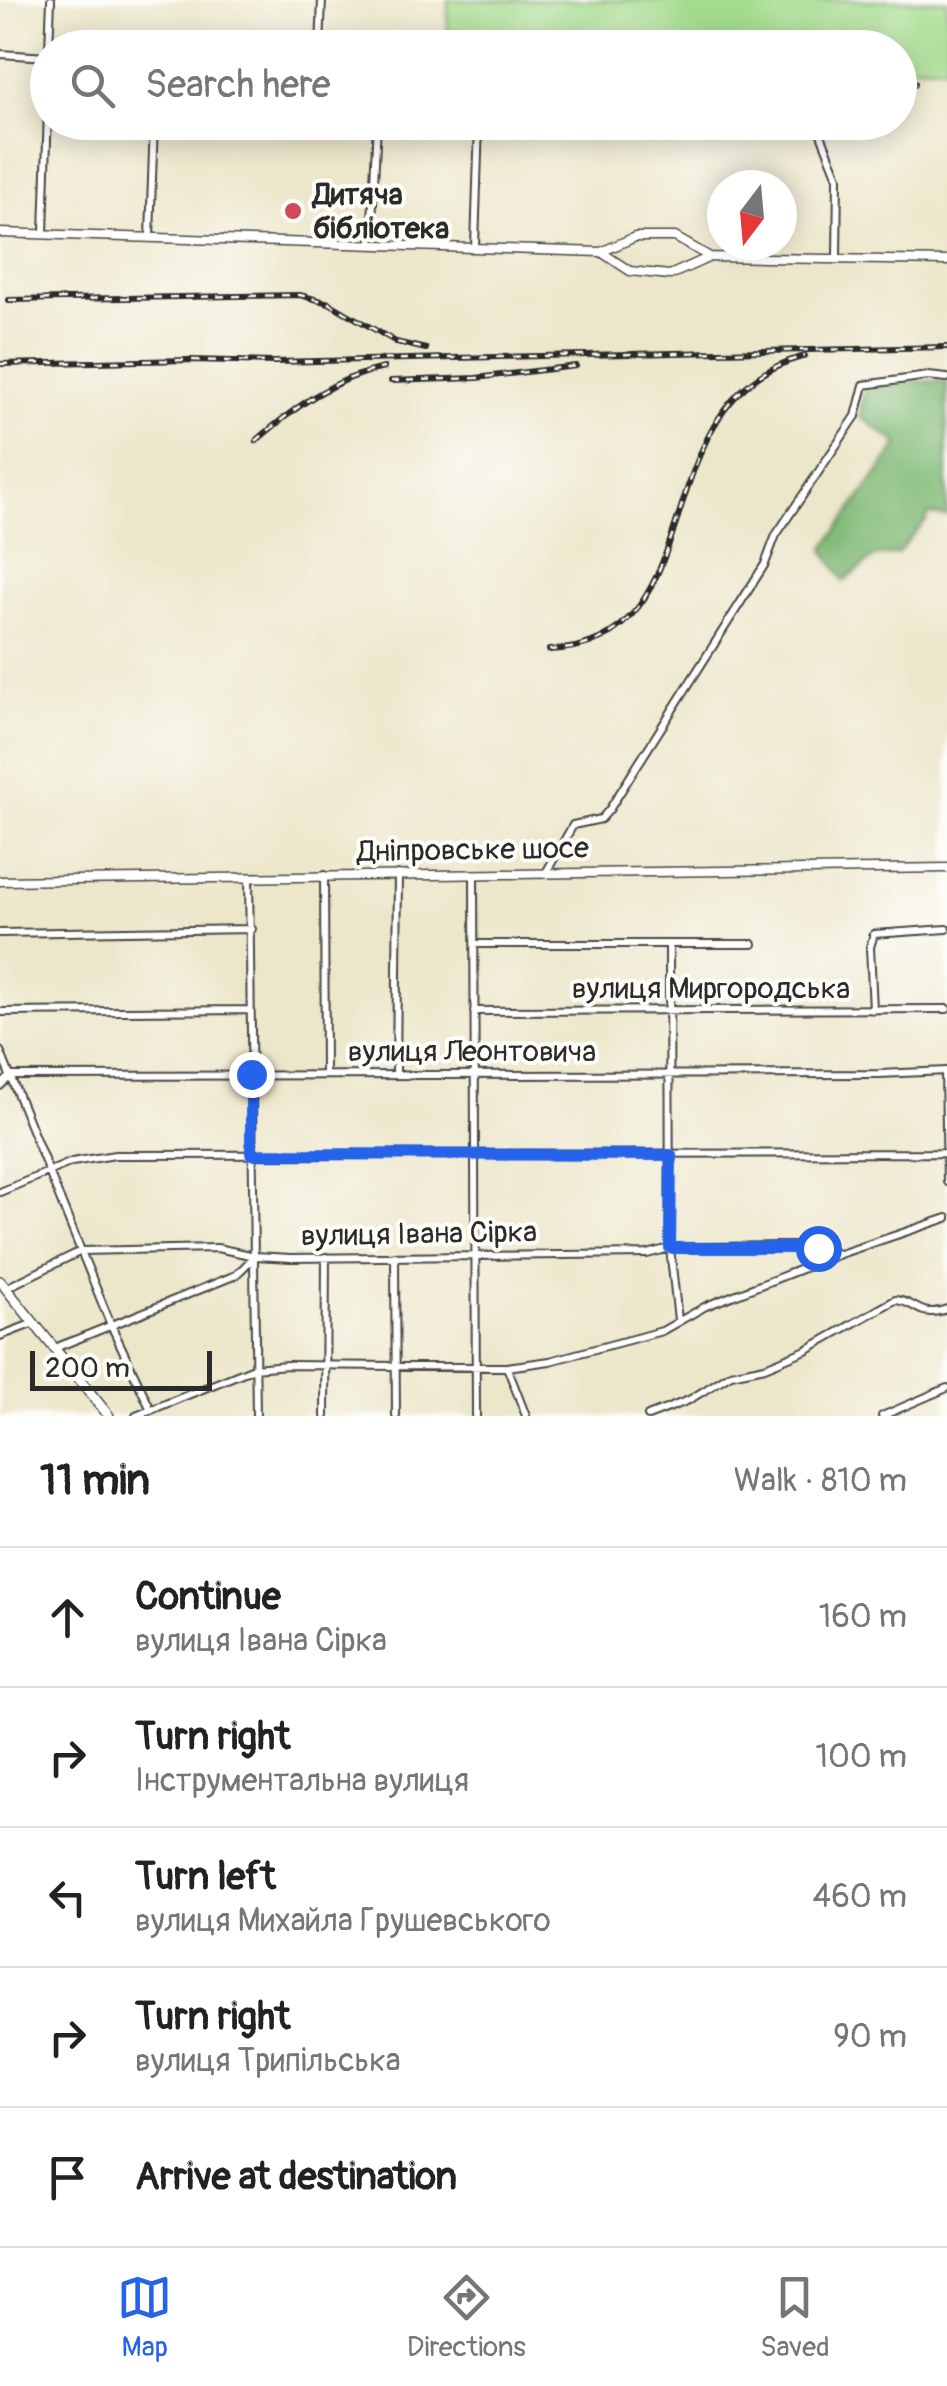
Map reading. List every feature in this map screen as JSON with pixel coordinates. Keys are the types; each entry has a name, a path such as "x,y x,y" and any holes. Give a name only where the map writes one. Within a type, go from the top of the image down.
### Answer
{"main road":[{"path":"3,1284 109,1416"}],"street":[{"path":"50,30 51,0"},
{"path":"321,30 322,0"},
{"path":"0,54 30,56"},
{"path":"44,233 47,140"},
{"path":"150,236 153,140"},
{"path":"371,243 376,140"},
{"path":"475,247 478,140"},
{"path":"823,140 838,177 838,257"},
{"path":"0,233 602,252 634,237 675,237 707,255"},
{"path":"602,252 638,274 670,275 707,258"},
{"path":"797,257 947,260"},
{"path":"547,871 573,825 601,819 609,810 765,564 782,526 856,416 864,385 928,376 947,378"},
{"name":"Дніпровське шосе","path":"0,881 947,868"},
{"path":"474,872 476,1416"},
{"path":"324,874 325,1074"},
{"path":"396,1074 398,874"},
{"path":"248,876 252,930 256,1416"},
{"path":"873,1010 870,947 874,934 947,929"},
{"path":"0,933 252,930"},
{"path":"475,944 753,944"},
{"path":"669,944 670,1248 678,1320"},
{"name":"вулиця Миргородська","path":"474,1010 947,1009"},
{"path":"0,1012 250,1010"},
{"path":"0,1051 151,1410"},
{"path":"946,1071 947,1182"},
{"name":"вулиця Леонтовича","path":"11,1076 946,1071"},
{"path":"0,1086 11,1076"},
{"path":"0,1192 72,1162 115,1155 947,1153"},
{"path":"136,1416 254,1368 507,1367 550,1361 662,1330 706,1306 947,1218"},
{"name":"вулиця Івана Сірка","path":"3,1284 81,1251 217,1248 255,1256 475,1256 647,1254 670,1248 812,1246 840,1254"},
{"path":"55,1348 236,1274 255,1256"},
{"path":"395,1256 396,1416"},
{"path":"325,1416 326,1257"},
{"path":"648,1416 689,1400 731,1374 764,1368 806,1350 896,1300 904,1300 919,1311 947,1309"},
{"path":"0,1336 34,1323"},
{"path":"507,1367 526,1416"},
{"path":"882,1416 947,1388"}],"green space":[{"path":"448,0 947,0 947,66 917,65 917,30 448,30"},
{"path":"947,382 947,516 928,514 897,554 874,557 844,581 824,549 899,444 860,417 864,390 870,385"}],"railway":[{"path":"9,300 300,295 329,303 396,342 426,349"},
{"path":"0,364 947,347"},
{"path":"549,650 602,638 637,608 661,566 695,467 718,420 752,381 805,356"},
{"path":"391,381 476,378 576,366"},
{"path":"256,441 315,396 348,379 384,368"}],"place":[{"name":"Дитяча бібліотека","path":"293,211"}],"route":[{"path":"251,1074 251,1154 671,1155 670,1248 818,1248"}]}
